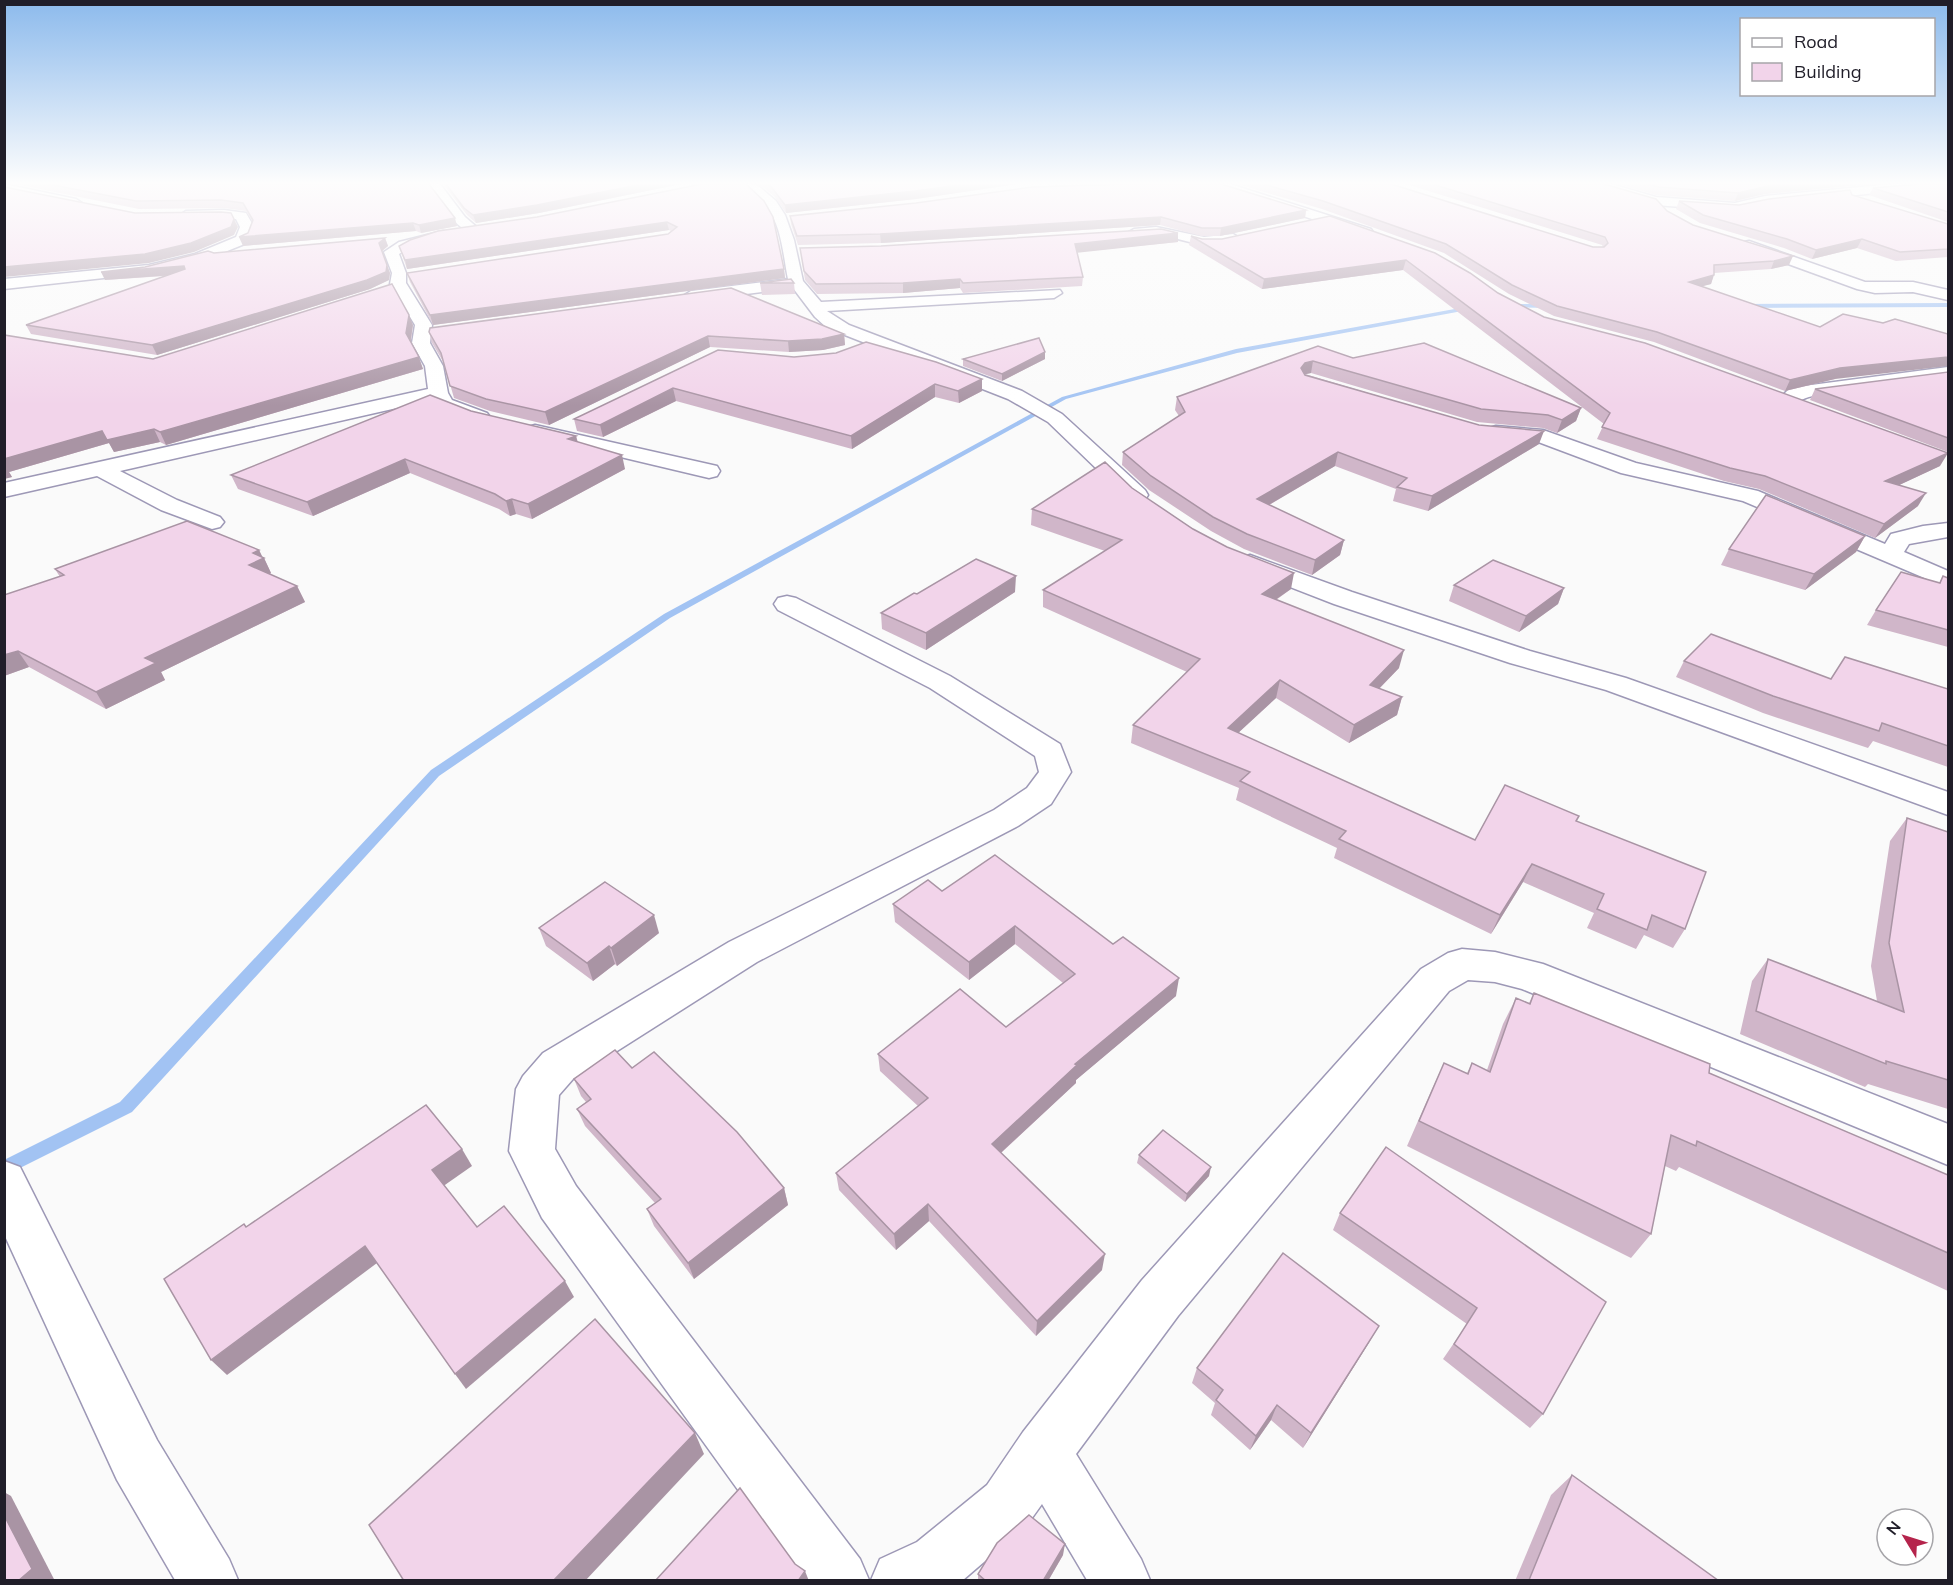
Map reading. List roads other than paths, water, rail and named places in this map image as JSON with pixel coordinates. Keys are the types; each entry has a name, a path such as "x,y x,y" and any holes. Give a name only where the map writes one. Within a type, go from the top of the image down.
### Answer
{"street":[{"path":"4,284 132,271 195,258"},
{"path":"392,258 395,287 423,318 431,333 421,343 434,366 438,393 444,404 494,421"},
{"path":"795,258 796,283"},
{"path":"1789,258 1862,286 1913,287 1948,295"},
{"path":"395,287 417,274"},
{"path":"672,298 796,283 810,293 823,319 1015,395 1055,418 1140,497 1157,508"},
{"path":"816,307 1054,293"},
{"path":"848,353 878,342"},
{"path":"1810,410 1779,398 1813,390 1948,373"},
{"path":"4,490 102,470 381,404 438,393"},
{"path":"549,435 580,420"},
{"path":"516,427 709,471"},
{"path":"1476,430 1536,435 1629,468 1750,496 1948,580"},
{"path":"102,470 169,505 212,522"},
{"path":"1890,555 1900,539 1948,530"},
{"path":"1226,552 1343,598 1520,657 1616,684 1948,804"},
{"path":"787,604 960,694 1049,751 1055,772 1039,796 1006,818 743,952 558,1066 538,1089 532,1150 559,1202 839,1581"},
{"path":"901,1581 938,1563 1006,1505 1043,1452 1160,1298 1435,980 1462,964 1495,967 1529,975 1948,1145"},
{"path":"4,1182 137,1460 208,1581"},
{"path":"1043,1452 1120,1581"}],"waterway":[{"path":"1744,306 1948,305"},
{"path":"1507,306 1549,306"},
{"path":"4,1169 126,1107 435,773 667,616 1064,398 1236,351 1471,308"}]}
